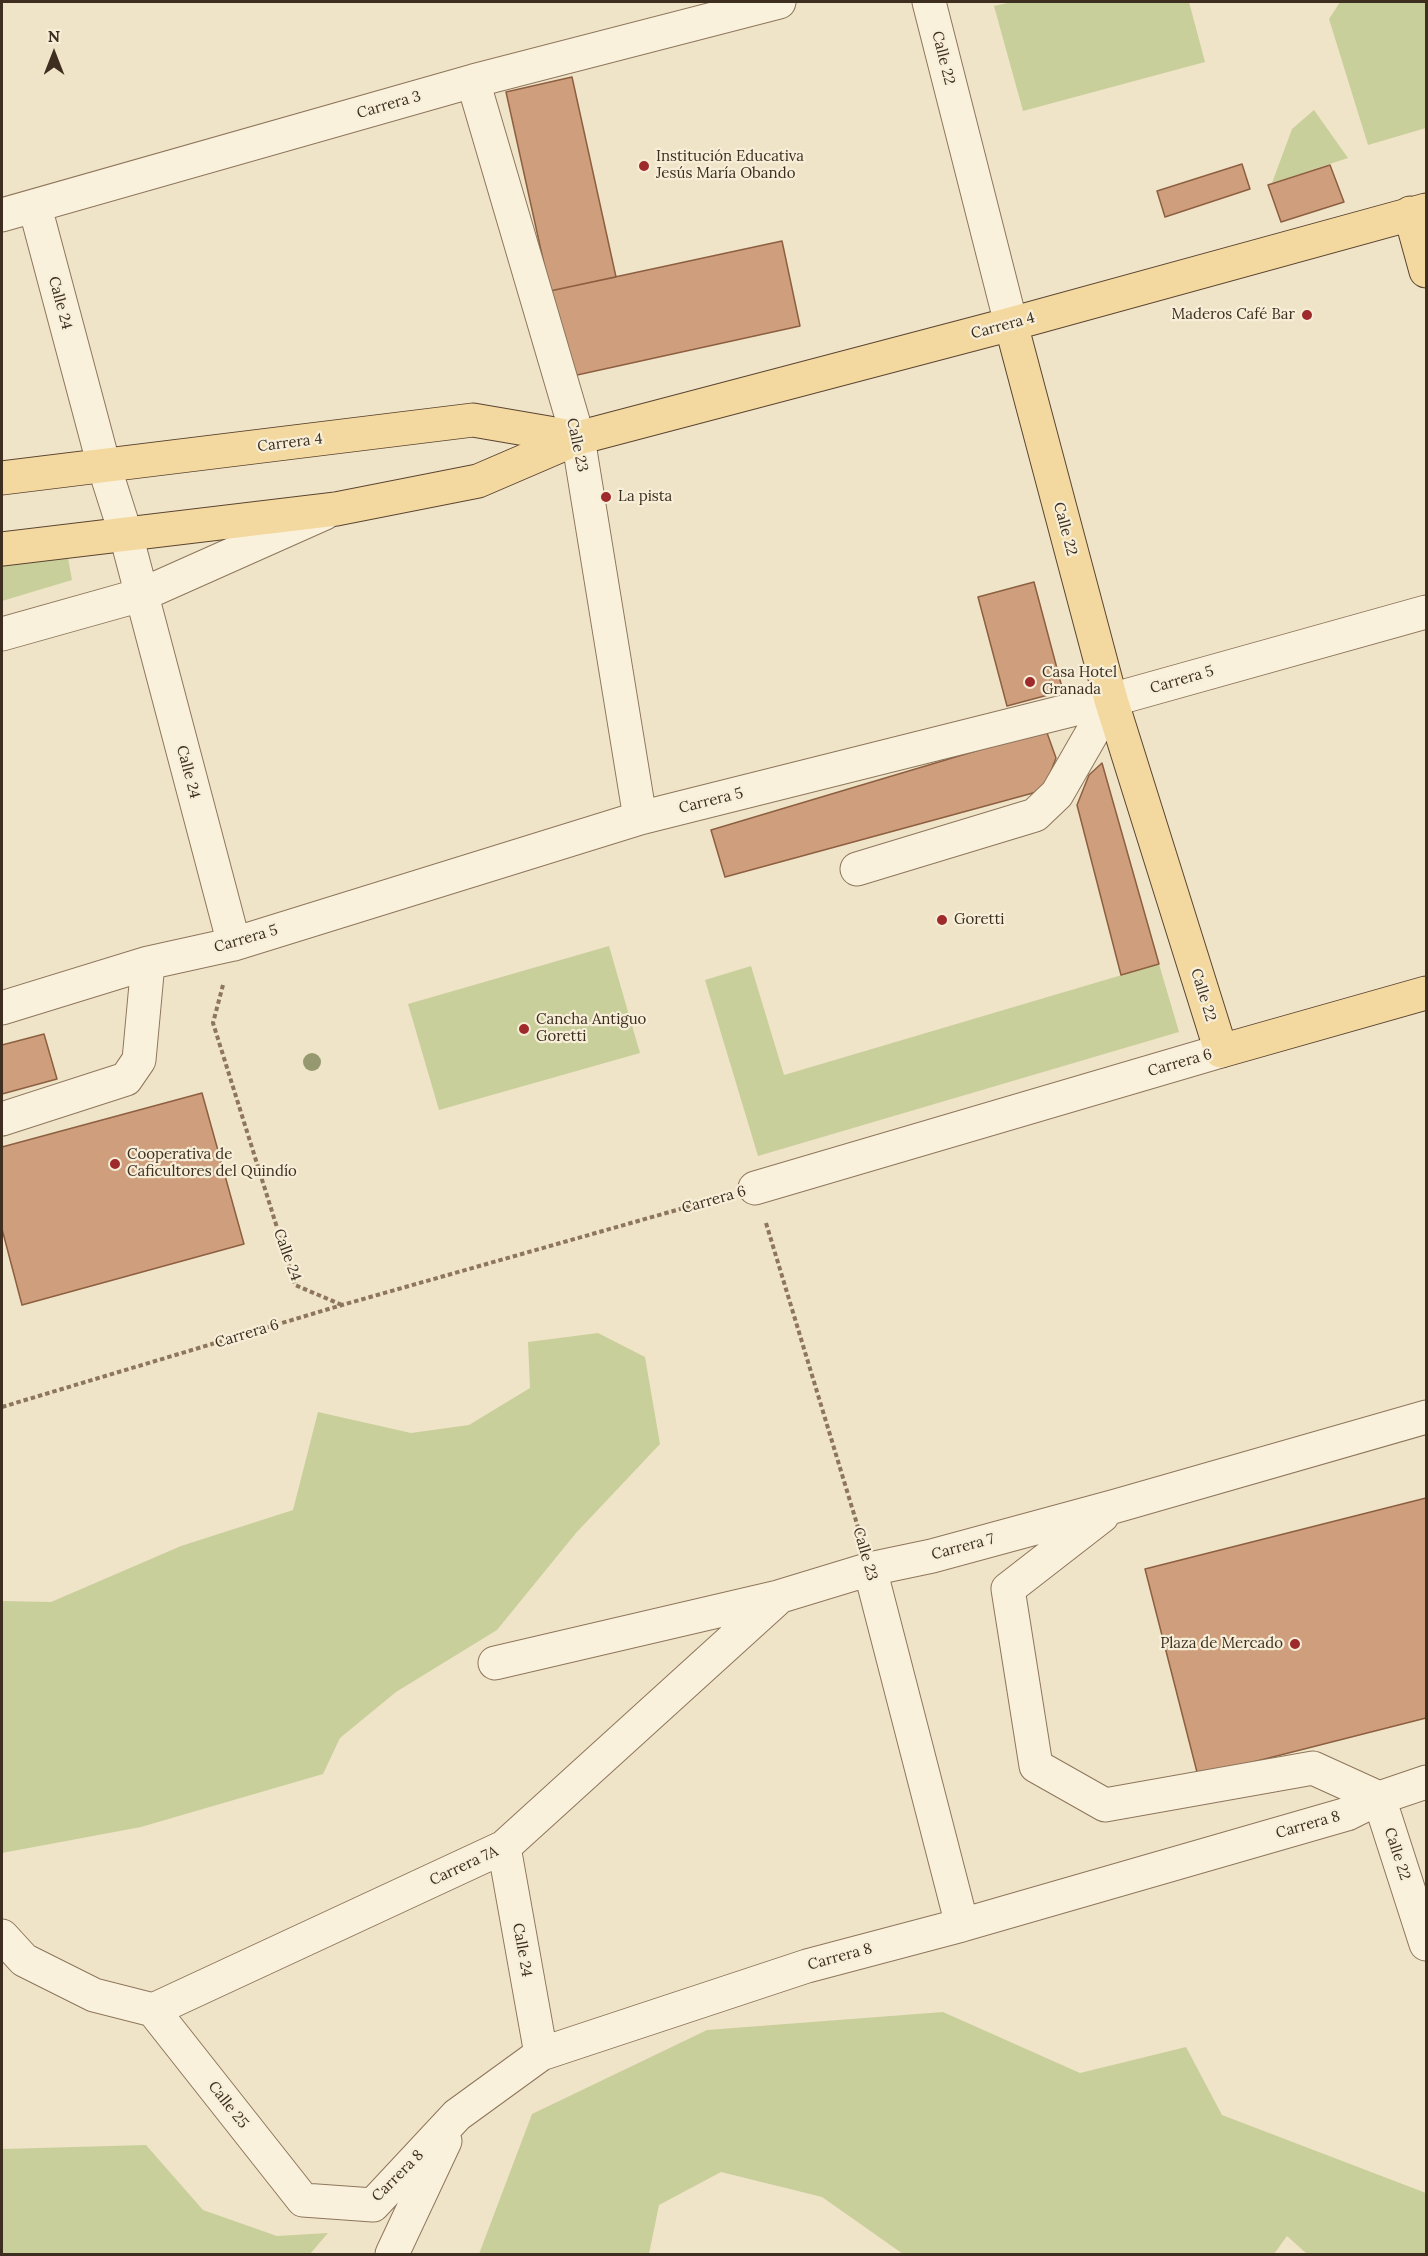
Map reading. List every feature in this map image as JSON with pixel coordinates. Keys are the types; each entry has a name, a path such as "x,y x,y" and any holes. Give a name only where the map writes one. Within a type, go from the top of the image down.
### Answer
{"main road":[{"name":"Carrera 4","path":"2,549 336,509 478,482 578,438 1011,324 1418,212"},
{"path":"1418,212 1426,271"},
{"name":"Calle 22","path":"1011,324 1111,700 1221,1051"},
{"name":"Carrera 4","path":"2,478 472,420 578,438"},
{"name":"Carrera 6","path":"1221,1051 1426,993"}],"street":[{"name":"Carrera 3","path":"2,215 472,81 779,2"},
{"name":"Calle 22","path":"928,2 1011,324"},
{"name":"Calle 23","path":"472,81 578,438 640,818"},
{"name":"Calle 24","path":"35,207 104,466 126,535 234,944"},
{"name":"Carrera 4","path":"2,634 141,595 336,509"},
{"name":"Carrera 5","path":"2,1008 148,963 234,944 640,818 1111,700 1426,612"},
{"path":"857,869 1035,815 1057,794 1111,700"},
{"path":"2,1119 126,1079 133,1072 139,1060 148,963"},
{"name":"Carrera 6","path":"755,1188 1221,1051"},
{"name":"Carrera 7","path":"495,1663 778,1598 870,1569 932,1556 1116,1506 1426,1417"},
{"path":"1116,1506 1008,1588 1036,1766 1105,1805 1313,1768 1379,1798"},
{"name":"Calle 23","path":"870,1569 962,1925"},
{"name":"Carrera 7A","path":"153,2010 504,1847 778,1598"},
{"name":"Carrera 8","path":"303,2200 373,2205 457,2115 541,2054 807,1966 962,1925 1347,1814 1379,1798 1426,1782"},
{"name":"Calle 22","path":"1379,1798 1426,1944"},
{"name":"Calle 24","path":"504,1847 541,2054"},
{"path":"2,1936 24,1960 94,1995 153,2010"},
{"name":"Calle 25","path":"153,2010 303,2200"},
{"path":"392,2254 457,2115"}],"path":[{"name":"Calle 24","path":"234,944 213,1023 295,1285 342,1305"},
{"name":"Carrera 6","path":"2,1407 342,1305 755,1188"},
{"name":"Calle 23","path":"755,1188 870,1569"}],"green space":[{"path":"1012,2 1189,2 1205,62 1023,111 994,6"},
{"path":"1340,2 1426,2 1426,128 1368,145 1329,19"},
{"path":"1314,110 1348,158 1272,183 1292,129"},
{"path":"68,558 72,580 2,601 2,566"},
{"name":"Cancha Antiguo Goretti","path":"609,946 640,1053 439,1110 408,1004"},
{"path":"1159,964 1179,1032 758,1156 705,980 751,966 784,1075"},
{"path":"598,1333 645,1357 660,1444 576,1533 497,1630 396,1692 340,1738 323,1774 141,1827 2,1853 2,1601 51,1602 181,1546 293,1510 318,1412 411,1433 469,1425 530,1388 528,1342"},
{"path":"943,2012 1080,2073 1186,2047 1222,2115 1426,2193 1426,2254 1307,2254 1287,2236 1274,2254 903,2254 822,2197 721,2172 659,2205 649,2254 479,2254 532,2114 707,2030"},
{"path":"146,2145 203,2210 277,2236 328,2233 310,2254 2,2254 2,2149"}],"building":[{"path":"572,77 616,277 550,291 506,92"},
{"path":"1242,164 1250,189 1165,217 1157,191"},
{"path":"1330,165 1344,202 1281,222 1268,185"},
{"path":"782,241 800,326 568,377 550,291"},
{"path":"1034,582 1063,691 1007,706 978,597"},
{"path":"1046,730 1056,758 1044,790 725,877 711,830"},
{"path":"1102,763 1159,964 1121,975 1077,805 1089,775"},
{"path":"44,1034 57,1079 2,1094 2,1045"},
{"path":"202,1093 244,1244 22,1305 2,1229 2,1147"},
{"name":"Plaza de Mercado","path":"1426,1498 1426,1718 1198,1776 1145,1569"}],"place":[{"name":"Institución Educativa Jesús María Obando","path":"644,166"},
{"name":"Maderos Café Bar","path":"1307,315"},
{"name":"La pista","path":"606,497"},
{"name":"Casa Hotel Granada","path":"1030,682"},
{"name":"Goretti","path":"942,920"},
{"name":"Cancha Antiguo Goretti","path":"524,1029"},
{"name":"Cooperativa de Caficultores del Quindío","path":"115,1164"},
{"name":"Plaza de Mercado","path":"1295,1644"}]}
